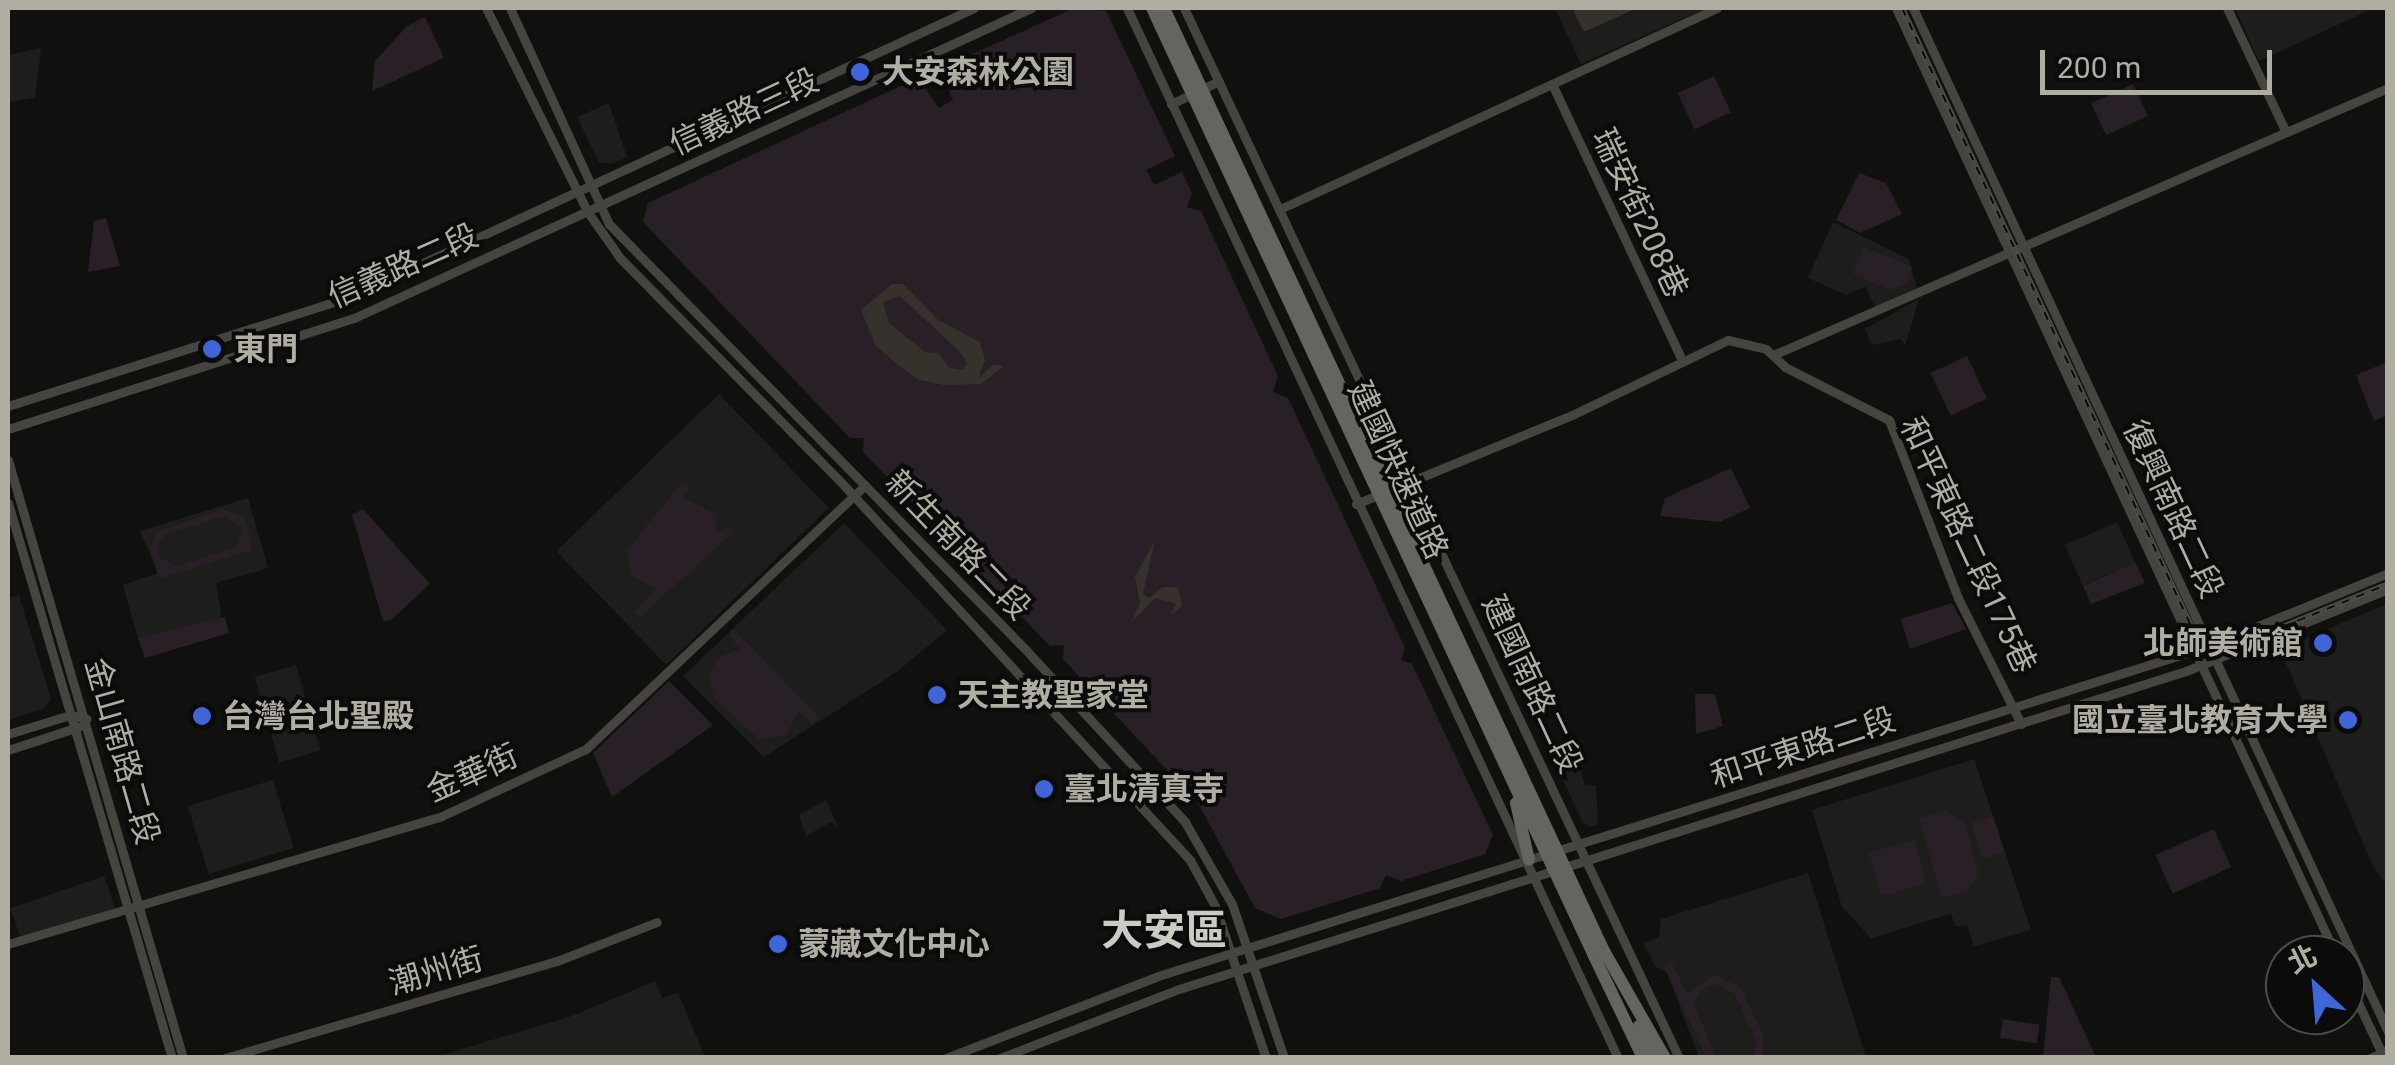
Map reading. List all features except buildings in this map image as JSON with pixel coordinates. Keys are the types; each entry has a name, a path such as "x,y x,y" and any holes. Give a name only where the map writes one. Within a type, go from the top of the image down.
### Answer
{"highway":[{"name":"建國快速道路","path":"1152,8 1599,954 1654,1058"},
{"name":"建國快速道路","path":"1164,8 1599,954 1633,1058"},
{"path":"1341,412 1360,470 1516,804 1529,860"},
{"name":"建國快速道路","path":"1599,954 1665,1058"},
{"name":"建國快速道路","path":"1616,989 1643,1058"}],"main road":[{"name":"新生南路二段","path":"486,8 587,212 631,271 853,496 1190,860 1215,906 1266,1058"},
{"name":"新生南路二段","path":"510,8 598,206 645,265 865,484 1156,787 1213,864 1247,948 1250,967 1284,1058"},
{"name":"信義路三段","path":"577,192 974,8"},
{"name":"信義路三段","path":"587,212 1032,8"},
{"path":"1127,8 1356,504 1529,860 1618,1058"},
{"name":"建國南路二段","path":"1184,8 1679,1058"},
{"path":"1280,209 1717,8"},
{"name":"復興南路二段","path":"1896,8 2327,935"},
{"name":"復興南路二段","path":"1913,8 2388,1032"},
{"path":"2226,8 2286,132"},
{"path":"1171,104 1219,81"},
{"name":"瑞安街208巷","path":"1552,84 1683,362"},
{"path":"1769,352 2388,88"},
{"name":"信義路二段","path":"8,406 346,298 577,192"},
{"name":"信義路二段","path":"8,429 354,318 587,212"},
{"name":"和平東路二段175巷","path":"1683,362 1728,341 1769,352 1890,420 1958,598 2022,724"},
{"path":"1356,504 1409,479 1418,482 1683,362"},
{"name":"金山南路二段","path":"8,460 184,1058"},
{"name":"金華街","path":"8,944 442,816 586,749 865,484"},
{"name":"金山南路二段","path":"8,503 172,1058"},
{"name":"和平東路二段","path":"946,1058 1247,948 2209,646 2388,573"},
{"name":"和平東路二段","path":"1000,1058 1250,967 2201,665 2388,589"},
{"path":"8,734 70,715 87,719"},
{"path":"8,750 75,730 87,719"},
{"name":"潮州街","path":"225,1058 557,961 657,922"},
{"path":"2365,1015 2384,1053 2370,1058"}],"shaded area":[{"name":"大安森林公園","path":"1074,8 1106,11 1175,156 1146,170 1154,185 1182,172 1192,193 1187,207 1201,211 1278,376 1273,392 1288,398 1405,648 1401,660 1412,664 1493,835 1485,854 1401,881 1386,875 1380,888 1281,919 1255,908 1198,803 1063,659 1064,645 1050,646 863,452 864,438 850,438 643,222 648,203 918,78 939,108 953,100 940,69"},
{"path":"1555,8 1706,8 1581,64"},
{"path":"1572,8 1637,8 1584,32"},
{"path":"2235,8 2374,8 2259,61"},
{"path":"425,17 444,58 372,91 375,61 407,26"},
{"path":"41,48 35,98 8,102 8,55"},
{"path":"1714,76 1731,112 1695,129 1678,93"},
{"path":"2133,84 2148,116 2106,135 2091,103"},
{"path":"609,103 627,157 612,164 599,162 577,117"},
{"path":"1859,173 1886,183 1902,214 1860,233 1836,220"},
{"path":"106,218 120,266 88,272 94,221"},
{"path":"1833,222 1909,259 1917,288 1876,308 1865,287 1846,295 1808,278"},
{"path":"1864,247 1912,267 1907,283 1890,290 1853,274"},
{"path":"892,284 903,284 938,320 980,342 985,360 978,379 994,364 1003,367 981,384 944,385 919,380 876,346 861,310","holes":["900,296 967,363 963,370 949,368 939,353 925,352 889,323 883,302"]},
{"path":"1919,299 1905,346 1901,339 1872,345 1865,329"},
{"path":"1967,356 1987,399 1951,416 1931,373"},
{"path":"2387,362 2387,415 2374,421 2356,375"},
{"path":"719,394 829,508 666,665 556,551"},
{"path":"1731,468 1750,508 1720,522 1660,516 1665,498"},
{"path":"683,481 690,489 683,497 715,514 717,534 726,527 732,533 639,618 633,612 657,589 631,575 627,550"},
{"path":"248,498 268,568 216,583 222,619 138,638 123,585 158,573 140,531"},
{"path":"223,509 246,518 252,550 159,579 150,548 157,532","holes":["224,517 243,528 237,547 177,566 160,558 158,545 165,534"]},
{"path":"363,509 430,584 391,620 383,621 352,515"},
{"path":"2117,522 2135,562 2083,585 2065,545"},
{"path":"844,523 947,630 898,671 764,757 683,676"},
{"path":"1155,540 1143,594 1149,598 1163,587 1178,587 1182,606 1170,615 1176,604 1156,598 1132,621 1140,603 1135,577"},
{"path":"2135,562 2145,583 2091,604 2083,586"},
{"path":"19,595 51,699 45,708 8,720 8,598"},
{"path":"1952,603 1966,629 1910,649 1901,619"},
{"name":"國立臺北教育大學","path":"2387,604 2387,885 2373,866 2280,649"},
{"path":"225,617 229,633 145,658 138,638"},
{"path":"734,629 819,718 813,724 798,711 786,735 760,740 714,698 709,673 720,656 740,649 729,635"},
{"path":"296,665 321,751 279,762 255,677"},
{"path":"669,681 713,725 612,797 593,753"},
{"path":"1695,694 1715,694 1723,726 1696,734"},
{"path":"1974,759 2031,930 1974,946 1967,925 1956,927 1951,914 1871,938 1842,907 1812,810"},
{"path":"1579,766 1585,785 1596,786 1598,824 1591,827 1583,823 1560,774"},
{"path":"273,780 294,848 209,874 188,806"},
{"path":"826,800 838,827 831,822 806,836 799,815"},
{"path":"1946,811 1965,823 1978,873 1969,890 1942,898 1919,818"},
{"path":"1993,816 2005,852 1983,859 1971,823"},
{"path":"2214,829 2231,867 2173,893 2156,855"},
{"path":"1914,840 1926,883 1881,896 1869,853"},
{"path":"1808,873 1866,1057 1699,1057 1667,973 1655,966 1644,944 1659,937 1661,919"},
{"path":"104,876 115,908 21,940 10,908"},
{"path":"1672,963 1687,994 1714,975 1740,986 1763,1036 1763,1057 1754,1057 1756,1039 1734,993 1715,984 1701,989 1694,1004 1716,1057 1706,1057 1664,966"},
{"path":"2051,977 2059,977 2096,1057 2043,1057"},
{"path":"655,981 662,998 678,993 705,1057 432,1058 572,1016"},
{"path":"2003,1019 2040,1025 2037,1044 2000,1038"}],"railway":[{"path":"1902,8 2192,628 2212,643 2238,645 2388,584"}],"place":[{"name":"大安森林公園","path":"860,72"},
{"name":"東門","path":"212,349"},
{"name":"北師美術館","path":"2323,643"},
{"name":"天主教聖家堂","path":"937,695"},
{"name":"台灣台北聖殿","path":"202,716"},
{"name":"國立臺北教育大學","path":"2348,720"},
{"name":"臺北清真寺","path":"1044,789"},
{"name":"蒙藏文化中心","path":"778,944"}],"district":[{"name":"大安區","path":"1164,931"}]}
